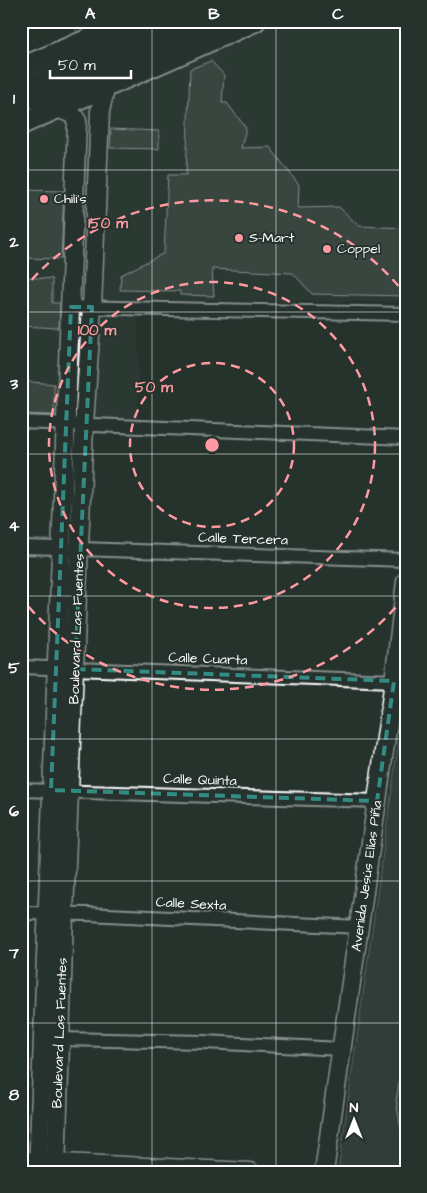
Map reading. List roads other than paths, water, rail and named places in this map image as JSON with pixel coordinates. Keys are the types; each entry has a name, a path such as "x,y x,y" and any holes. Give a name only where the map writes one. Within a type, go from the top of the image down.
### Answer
{"main road":[{"path":"21,68 132,21"},
{"path":"21,109 154,39 178,21"},
{"path":"21,90 154,39 212,21"},
{"path":"21,124 255,21"}],"street":[{"name":"Boulevard Las Fuentes","path":"56,1168 64,914 84,424 95,248 100,111 106,86"},
{"name":"Boulevard Las Fuentes","path":"33,1165 46,914 77,121 72,114 57,108"},
{"path":"73,247 95,248"},
{"path":"71,307 92,306 262,313 406,314"},
{"path":"21,422 406,438"},
{"path":"21,546 60,548"},
{"name":"Calle Tercera","path":"80,549 406,560"},
{"name":"Avenida Jesús Elías Piña","path":"324,1172 360,927 406,580"},
{"name":"Calle Cuarta","path":"21,667 394,681"},
{"name":"Calle Quinta","path":"21,790 70,790 377,801"},
{"name":"Calle Sexta","path":"21,913 360,927"},
{"path":"60,1039 204,1042 342,1049"},
{"path":"33,1165 56,1168 250,1172"}],"place":[{"name":"Chili's","path":"44,199"},
{"name":"S-Mart","path":"239,238"},
{"name":"Coppel","path":"327,249"}]}
